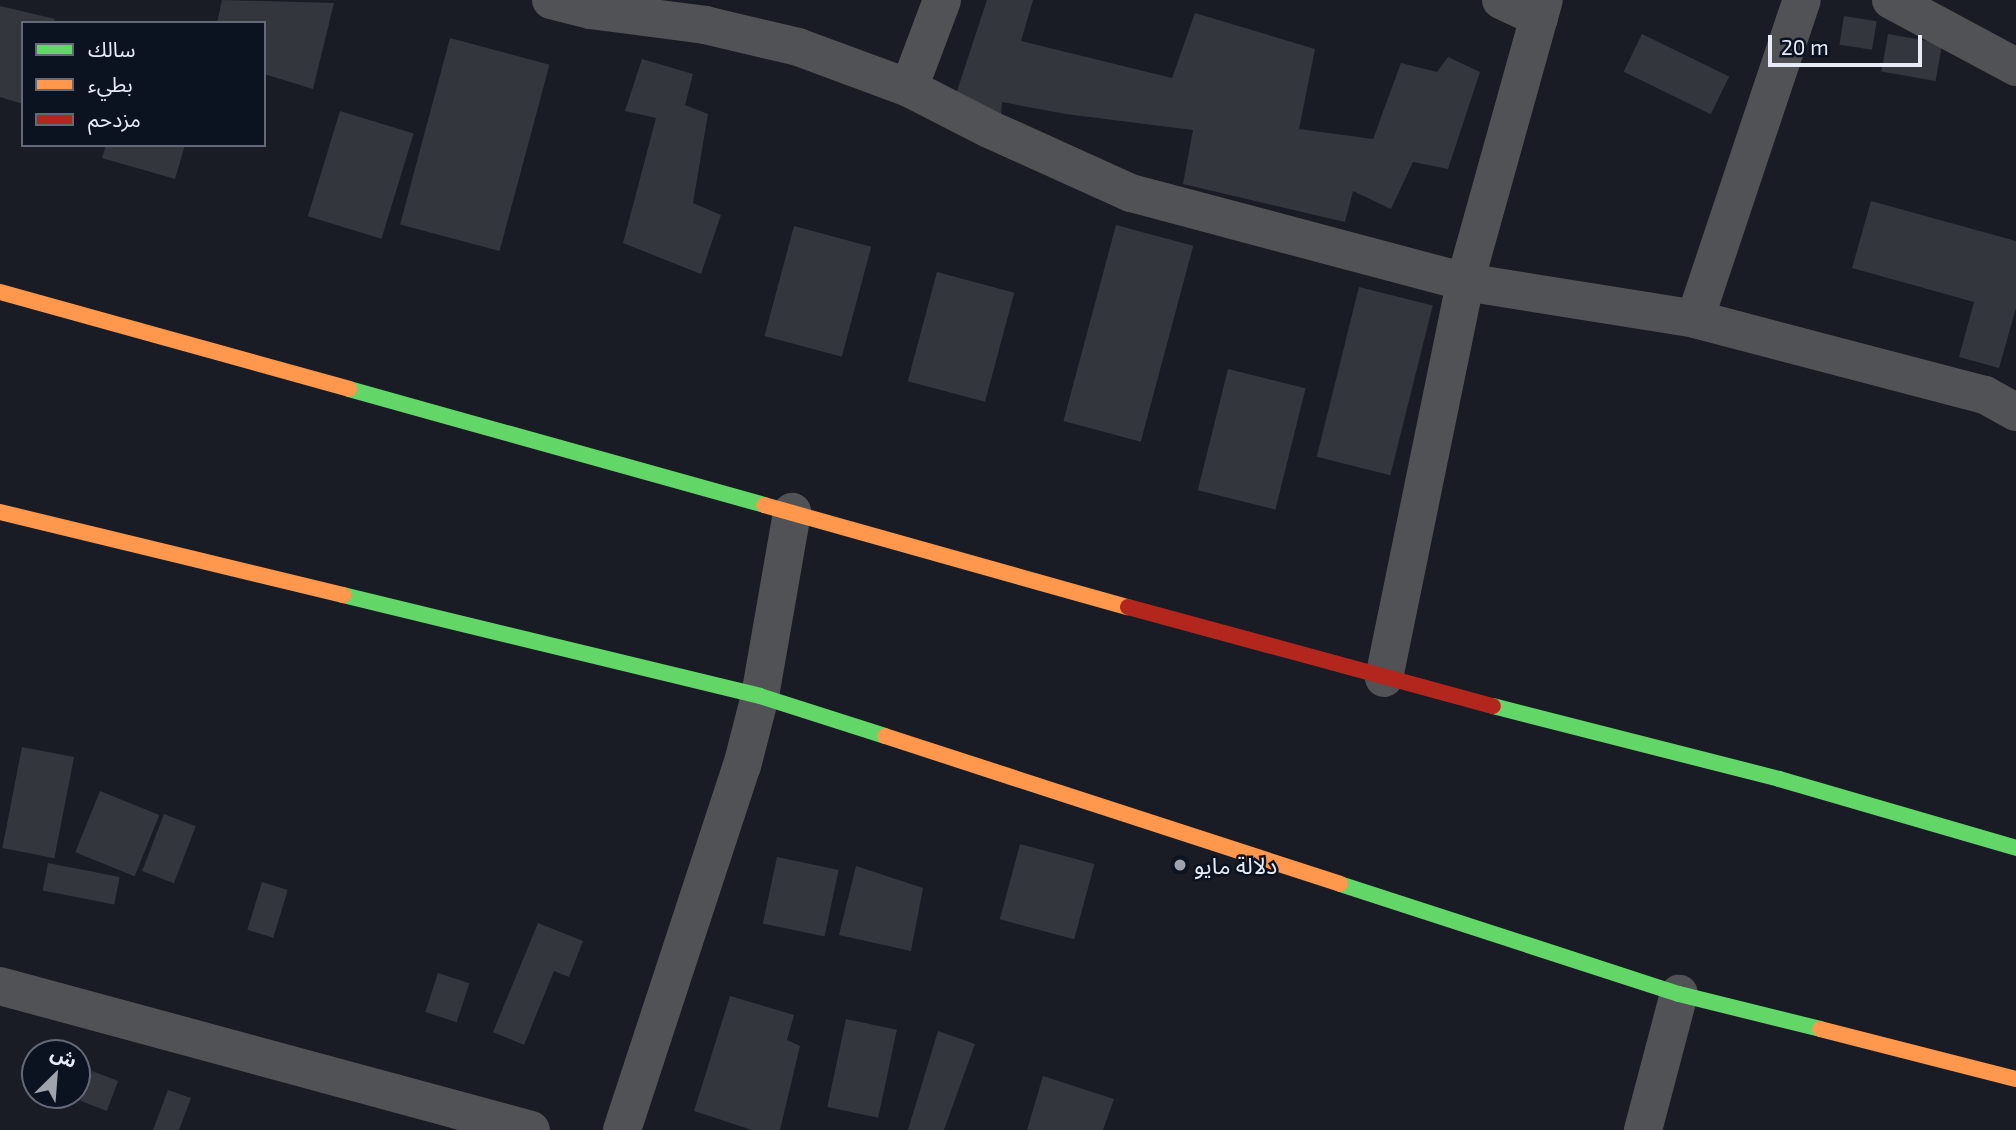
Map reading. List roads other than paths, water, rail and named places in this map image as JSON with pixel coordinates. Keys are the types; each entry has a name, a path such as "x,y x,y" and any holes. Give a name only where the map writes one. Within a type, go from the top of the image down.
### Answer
{"street":[{"path":"551,0 705,25 798,47 909,88 989,129 1131,193 1465,282 1695,319 1985,395 2016,412"},
{"path":"909,88 942,0"},
{"path":"1384,678 1465,282 1541,9 1501,0"},
{"path":"1695,319 1802,0"},
{"path":"1891,0 2016,67"},
{"path":"0,292 1384,678 1779,779 2016,848"},
{"path":"0,512 760,696 1679,994 2016,1079"},
{"path":"622,1130 726,822 760,696 792,512"},
{"path":"0,986 531,1130"},
{"path":"1643,1130 1679,994"}],"place":[{"name":"دلالة مايو","path":"1180,865"}]}
